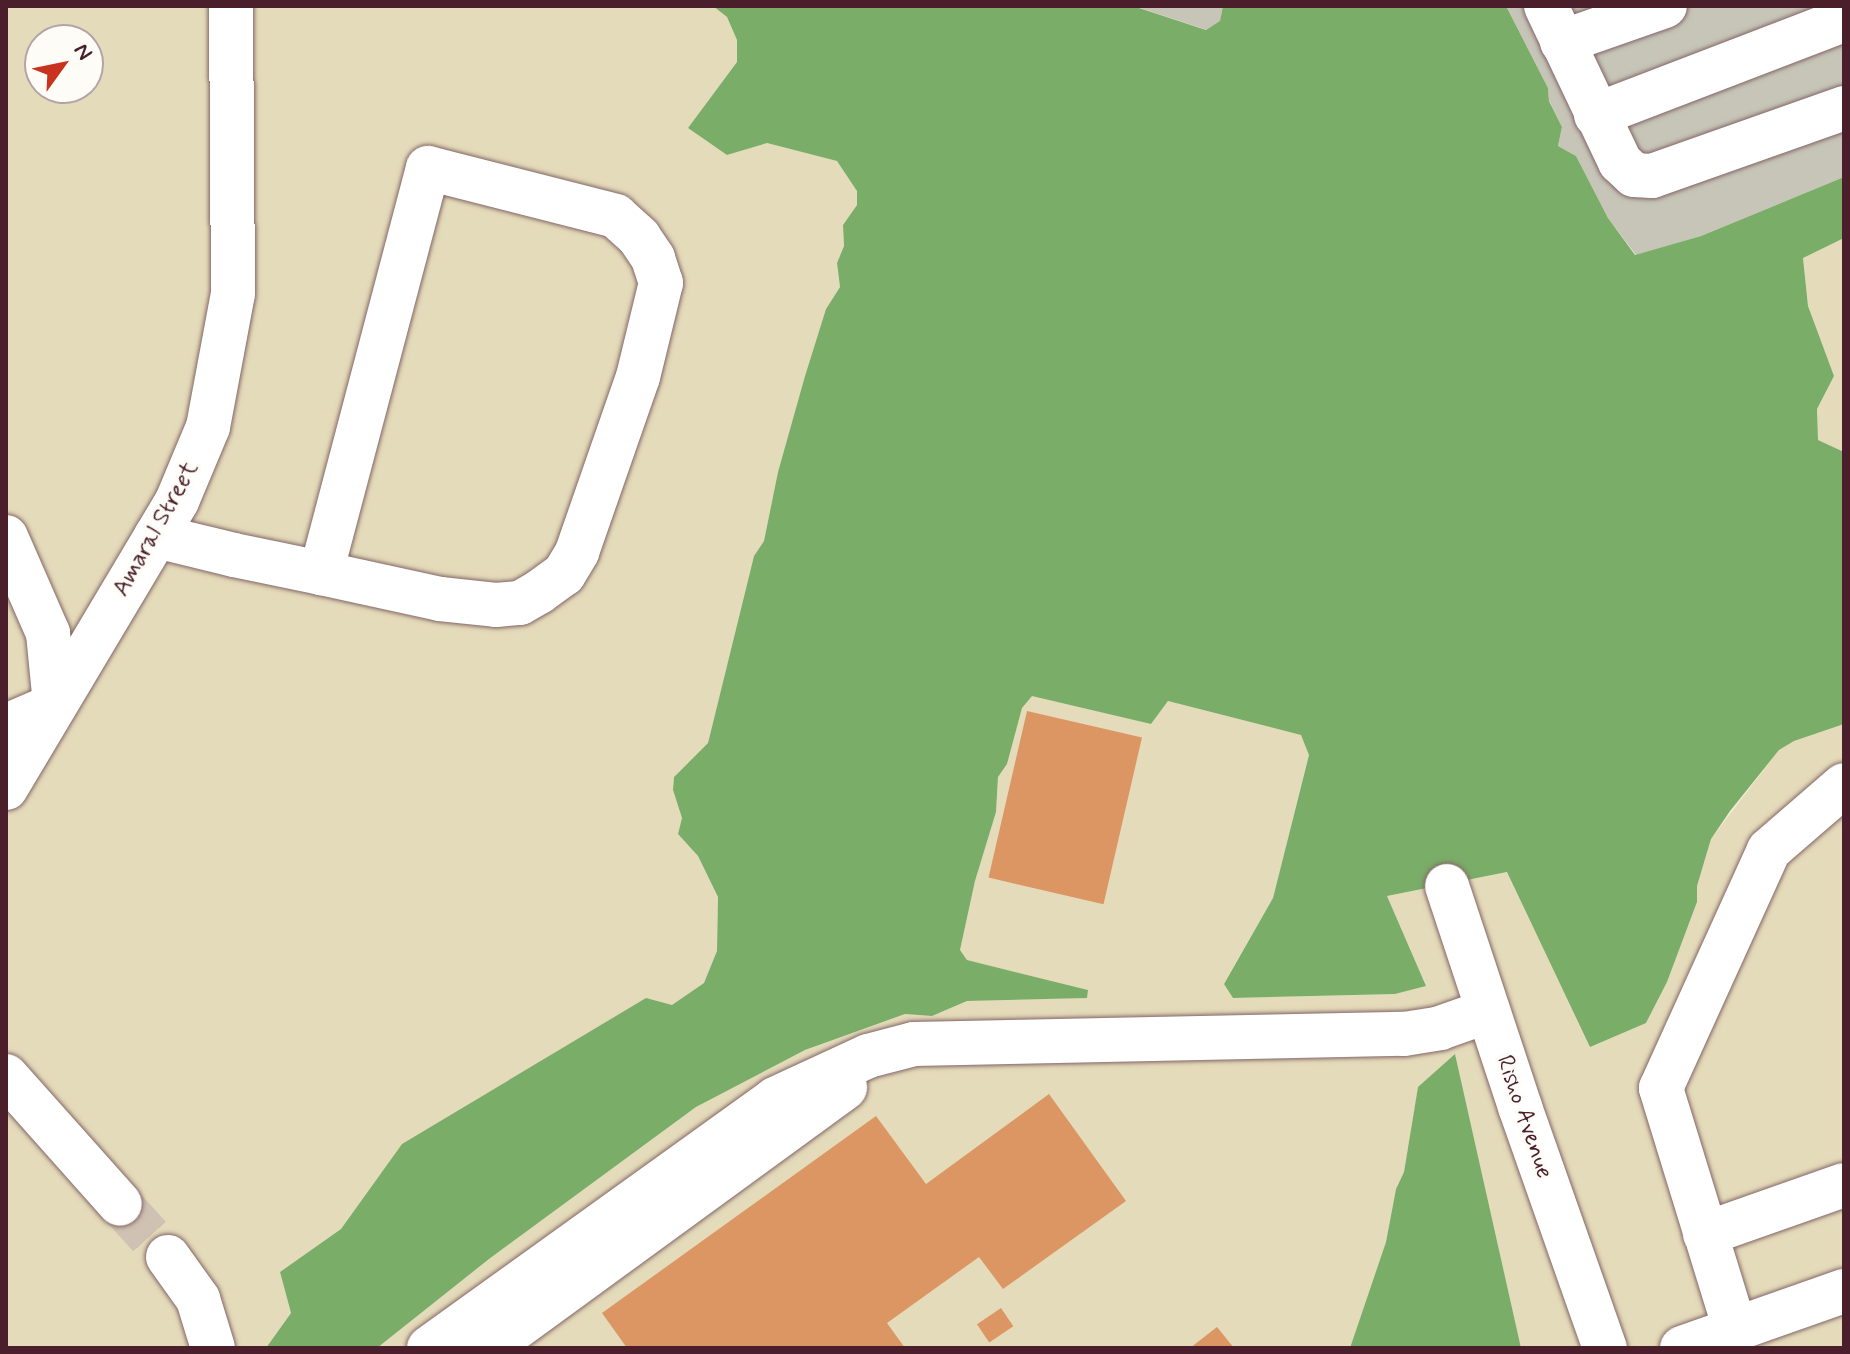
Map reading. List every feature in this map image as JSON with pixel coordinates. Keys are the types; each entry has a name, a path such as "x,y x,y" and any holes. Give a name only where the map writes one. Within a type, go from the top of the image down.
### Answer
{"street":[{"name":"Amaral Street","path":"6,788 177,501 208,427 233,294 231,6"},
{"path":"1665,6 1554,24 1620,162 1634,175 1652,176 1844,108"},
{"path":"1596,115 1844,20"},
{"path":"156,536 321,573 440,599 496,605 520,603 539,592 564,574 577,552 638,377 661,283 653,258 639,237 616,216 428,168 321,573"},
{"path":"6,537 48,633 55,705 6,726"},
{"path":"1735,1329 1661,1088 1769,850 1844,785"},
{"name":"Risho Avenue","path":"1447,886 1605,1348"},
{"path":"429,1348 775,1099 857,1061 914,1044 1404,1034 1440,1028 1488,1011"},
{"path":"488,1348 894,1050"},
{"path":"6,1076 120,1204"},
{"path":"1705,1234 1844,1185"},
{"path":"168,1257 198,1299 213,1348"},
{"path":"1682,1348 1844,1291"}],"shaded area":[{"path":"6,6 713,6 727,17 737,40 737,62 688,128 727,155 767,143 837,161 857,190 857,205 843,225 844,246 837,263 840,287 826,309 805,376 778,472 764,541 754,556 708,743 674,777 673,790 682,818 678,834 698,856 718,897 717,951 705,983 671,1006 659,1003 529,1070 402,1144 341,1229 280,1272 291,1313 266,1348 6,1348"},
{"path":"1134,6 1223,6 1220,22 1207,30"},
{"path":"1506,6 1844,6 1844,177 1701,236 1636,255 1608,218 1576,156 1558,146 1562,127 1549,100 1548,88"},
{"path":"1844,238 1844,452 1818,440 1817,409 1834,376 1808,306 1803,257"},
{"path":"1032,695 1151,724 1168,701 1301,735 1309,754 1273,898 1224,983 1233,998 1395,994 1426,986 1387,896 1508,872 1646,1023 1667,982 1697,902 1697,886 1711,839 1779,750 1794,741 1844,724 1844,1348 1521,1348 1455,1055 1418,1088 1404,1172 1396,1189 1386,1242 1350,1348 377,1348 489,1259 696,1107 805,1050 905,1014 932,1016 967,1001 1086,998 1088,990 967,960 960,950 975,881 996,812 998,777 1007,764 1022,708"}],"green space":[{"path":"713,6 1133,6 1206,30 1220,21 1223,6 1506,6 1548,88 1549,101 1562,127 1558,146 1576,156 1608,218 1635,255 1701,236 1844,177 1844,238 1803,258 1808,306 1834,376 1817,409 1818,440 1844,452 1844,724 1794,741 1779,750 1730,811 1711,839 1697,886 1697,902 1667,982 1646,1023 1590,1047 1507,872 1387,896 1426,986 1395,994 1233,998 1224,984 1273,898 1309,755 1301,735 1168,701 1151,724 1032,696 1022,708 1007,764 998,777 996,812 975,881 960,950 967,960 1088,990 1087,998 967,1001 932,1016 905,1014 805,1050 696,1107 489,1259 377,1348 266,1348 291,1313 280,1272 341,1229 402,1144 646,998 672,1005 704,983 717,951 718,897 698,856 678,834 682,818 673,790 674,777 708,743 754,556 764,541 778,472 805,376 826,309 840,287 837,263 844,246 843,225 857,205 857,191 837,161 767,143 727,155 688,128 737,62 737,40 727,17"},
{"path":"1455,1054 1521,1348 1350,1348 1386,1242 1396,1189 1404,1172 1418,1087"}],"building":[{"path":"1027,711 1142,738 1104,904 989,878"},
{"path":"1049,1094 1126,1201 1003,1289 979,1257 887,1323 905,1348 627,1348 602,1313 876,1116 926,1184"},
{"path":"1001,1308 1013,1326 989,1342 977,1324"},
{"path":"1217,1327 1234,1348 1190,1348"}],"tunnel":[{"path":"120,1204 168,1257"}]}
